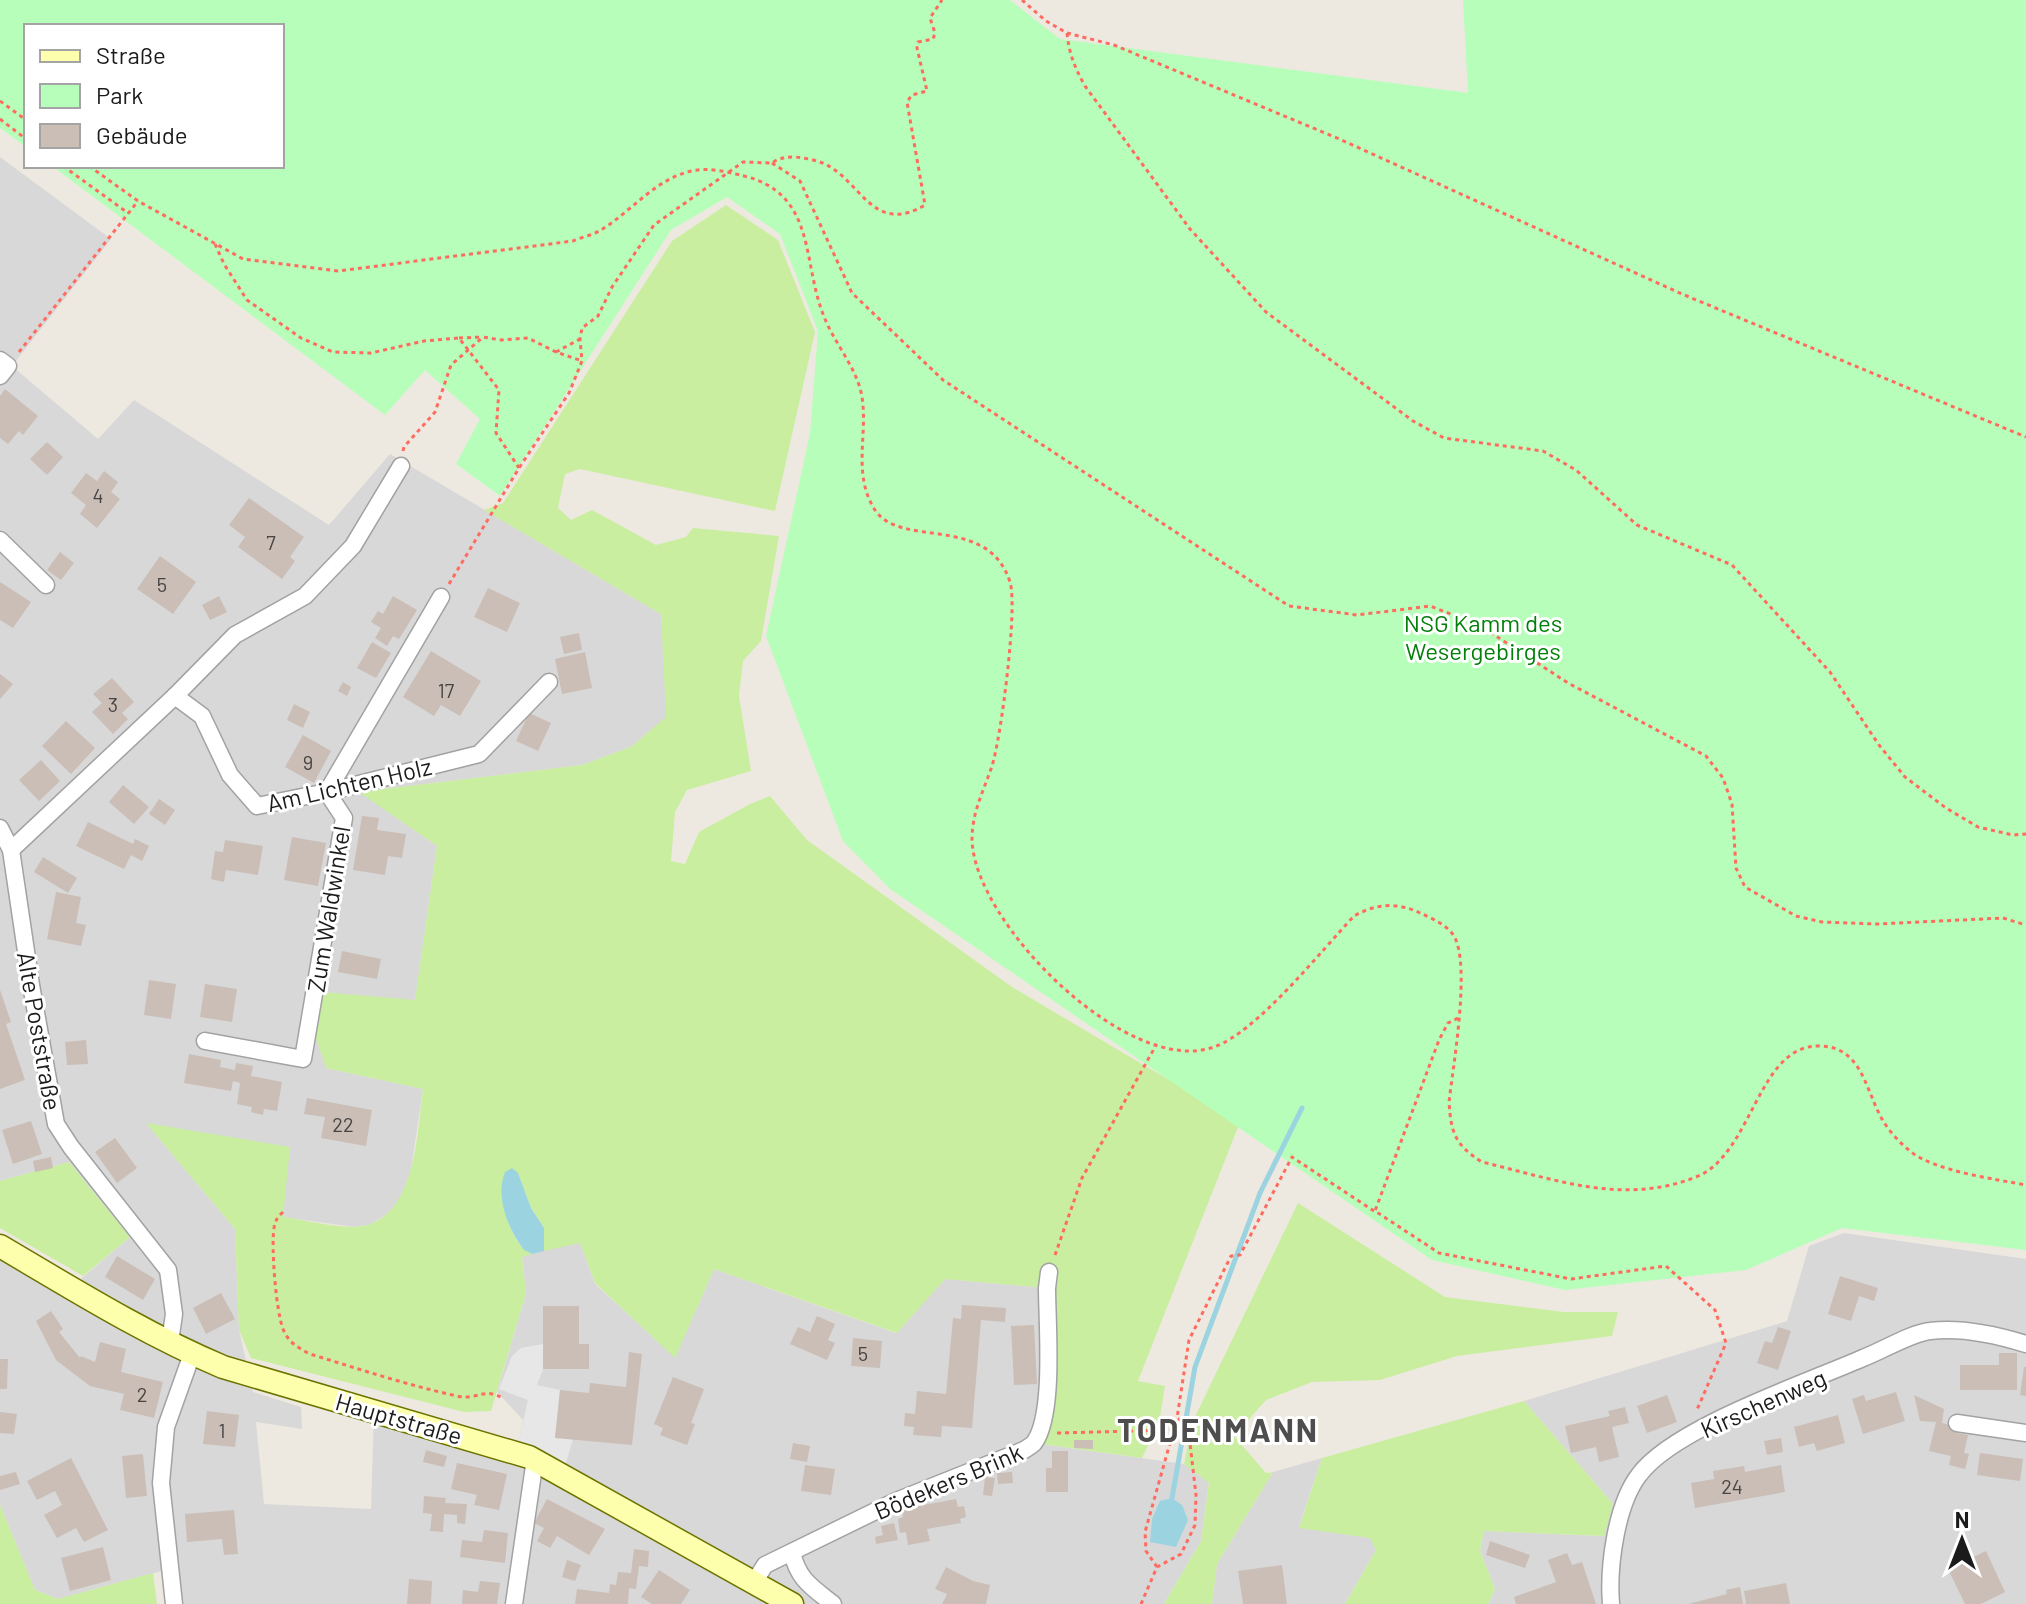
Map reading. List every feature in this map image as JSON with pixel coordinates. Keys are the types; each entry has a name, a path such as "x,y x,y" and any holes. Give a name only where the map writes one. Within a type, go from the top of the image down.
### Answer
{"main road":[{"name":"Hauptstraße","path":"0,1246 69,1288 192,1354 266,1381 468,1437 535,1459 792,1604"}],"street":[{"path":"11,850 175,696 235,635 305,596 353,546 401,466"},
{"path":"0,540 46,585"},
{"name":"Zum Waldwinkel","path":"205,1041 303,1059 344,818 327,792 441,597"},
{"name":"Am Lichten Holz","path":"175,696 202,716 230,775 257,806 479,754 549,682"},
{"name":"Alte Poststraße","path":"0,828 11,850 56,1124 168,1270 174,1314 170,1342"},
{"name":"Bödekers Brink","path":"753,1584 765,1565 896,1501 1024,1450 1034,1443 1047,1394 1049,1272"},
{"name":"Kirschenweg","path":"1611,1604 1614,1548 1629,1497 1638,1476 1663,1451 1745,1409 1928,1331 1968,1331 2026,1344"},
{"path":"174,1604 161,1483 166,1427 192,1354"},
{"path":"1957,1423 2026,1433"},
{"path":"514,1604 535,1459"},
{"path":"792,1552 796,1570 802,1579 833,1604"}],"path":[{"path":"772,163 778,158 790,157 827,164 872,207 887,212 925,205 907,102 912,95 927,91 917,48 918,42 933,39 935,33 930,18 942,0"},
{"path":"1022,0 1046,21 1067,33 1114,45 1337,138 1682,294 2026,437"},
{"path":"1067,33 1074,67 1085,86 1190,229 1266,312 1413,421 1444,438 1543,451 1576,470 1637,525 1732,565 1830,672 1879,745 1905,777 1946,808 1978,827 2013,835 2026,834"},
{"path":"0,101 24,119"},
{"path":"0,119 24,137"},
{"path":"441,597 519,468 569,393 582,361 582,328 598,316 612,287 654,225 743,162 772,163 800,181 852,293 943,380 1289,606 1357,615 1430,606 1479,625 1568,683 1706,756 1723,778 1732,804 1736,868 1745,887 1796,916 1822,922 1877,924 2003,918 2026,925"},
{"path":"66,168 129,213"},
{"path":"92,168 138,201 243,259 338,271 573,241 598,232 655,187 693,171 729,172 756,179 783,196 806,238 812,281 823,316 861,391 864,415 861,468 866,494 878,514 894,524 973,541 1002,565 1011,584 1012,609 998,743 973,821 972,842 982,883 1016,938 1051,977 1111,1025 1155,1047 1186,1052 1214,1047 1239,1032 1275,1002 1354,916 1369,908 1393,905 1414,910 1437,921 1452,933 1459,946 1462,969 1449,1102 1451,1123 1456,1139 1465,1151 1482,1162 1604,1191 1629,1191 1697,1177 1714,1167 1730,1149 1780,1064 1792,1052 1823,1046 1839,1049 1852,1058 1886,1125 1913,1154 1957,1171 2026,1185"},
{"path":"3,367 138,201"},
{"path":"215,244 247,300 301,338 333,352 371,353 424,341 459,338 528,338 582,361"},
{"path":"401,466 404,447 435,412 451,365 483,337"},
{"path":"459,338 499,390 496,433 519,468"},
{"path":"556,352 580,339"},
{"path":"1375,1211 1439,1040 1448,1023 1458,1018"},
{"path":"1049,1272 1082,1178 1155,1047"},
{"path":"1157,1567 1146,1551 1145,1532 1177,1418 1189,1340 1231,1256 1240,1255 1292,1157 1439,1253 1571,1279 1666,1266 1715,1310 1726,1343 1686,1437"},
{"path":"283,1212 276,1219 273,1230 277,1287 282,1327 295,1346 310,1354 429,1390 465,1399 483,1392 504,1399"},
{"path":"1141,1604 1157,1567 1181,1554 1195,1525 1196,1495 1188,1426 1177,1418"},
{"path":"1037,1433 1173,1430"}],"shaded area":[{"path":"0,157 111,239 12,366 98,439 134,400 329,525 390,454 661,614 667,717 631,747 582,765 360,792 437,846 415,1001 322,993 326,1068 423,1089 411,1170 401,1198 388,1214 369,1225 354,1227 282,1217 147,1124 235,1229 239,1330 253,1392 301,1407 302,1429 256,1422 264,1504 371,1509 374,1411 518,1444 523,1420 497,1392 526,1293 522,1256 580,1242 595,1284 675,1357 714,1269 896,1333 945,1279 1047,1288 1047,1394 1034,1443 1184,1464 1209,1482 1201,1541 1164,1604 175,1604 169,1569 58,1599 35,1590 0,1505 0,1258 63,1294 130,1237 69,1162 0,1181"},
{"path":"1844,1233 2026,1259 2026,1604 1488,1604 1495,1589 1480,1551 1484,1531 1603,1536 1613,1504 1524,1401 1787,1321 1809,1246"},
{"path":"543,1344 543,1369 537,1385 560,1390 555,1437 573,1439 565,1466 518,1444 528,1400 499,1389 512,1356 521,1348"},
{"path":"1322,1458 1299,1527 1371,1538 1376,1550 1345,1604 1212,1604 1217,1564 1273,1472"}],"green space":[{"name":"NSG Kamm des Wesergebirges","path":"0,0 1010,0 1060,39 1468,93 1463,0 2026,0 2026,1250 1842,1228 1746,1270 1565,1290 1432,1260 890,889 843,841 766,636 810,433 818,331 780,234 727,197 671,230 500,496 456,464 480,419 425,370 385,415 55,168 284,168 284,24 24,24 24,146 0,128"},
{"path":"726,205 778,240 815,332 775,511 580,469 565,474 558,508 571,520 592,510 656,545 686,537 693,528 779,536 761,641 743,661 739,696 751,771 687,790 675,812 671,861 685,864 699,832 770,796 807,840 1012,987 1240,1122 1138,1381 1165,1386 1159,1423 1142,1458 1034,1443 1050,1417 1047,1288 945,1279 897,1333 714,1269 675,1358 595,1283 580,1243 544,1251 544,1228 531,1208 518,1173 504,1211 518,1242 532,1254 522,1257 526,1293 491,1411 464,1412 251,1358 239,1330 235,1229 146,1123 290,1147 283,1217 359,1227 384,1216 396,1203 412,1166 423,1089 326,1068 315,1035 322,992 415,1000 437,846 359,792 582,765 631,747 666,717 661,614 484,510 503,503 672,241"},
{"path":"69,1162 130,1237 83,1276 0,1228 0,1181"},
{"path":"1298,1203 1445,1297 1564,1312 1618,1312 1612,1336 1457,1356 1380,1380 1312,1382 1266,1400 1234,1436 1266,1473 1273,1472 1217,1564 1212,1604 1164,1604 1201,1541 1209,1483 1184,1464 1192,1423"},
{"path":"1524,1401 1613,1504 1604,1536 1484,1531 1480,1551 1495,1589 1488,1604 1345,1604 1376,1550 1370,1538 1299,1528 1322,1458"},
{"path":"0,1505 35,1590 58,1599 153,1573 157,1604 0,1604"}],"water":[{"path":"512,1168 518,1173 531,1208 544,1228 544,1251 532,1254 524,1250 508,1223 502,1202 502,1182 505,1172"},
{"path":"1172,1498 1182,1505 1188,1520 1176,1547 1150,1542 1152,1519 1160,1501"}],"building":[{"path":"5,389 38,416 23,435 19,431 8,444 0,438 0,396"},
{"path":"47,442 63,457 47,475 30,459"},
{"path":"104,471 118,482 111,492 120,499 97,528 80,514 86,505 71,493 86,473 97,481"},
{"path":"249,498 304,537 290,557 295,561 282,579 238,547 245,537 229,525"},
{"path":"60,552 74,563 61,580 47,570"},
{"path":"160,556 196,582 173,614 137,589"},
{"path":"0,582 31,602 13,628 0,620"},
{"path":"488,588 520,603 507,632 474,617"},
{"path":"219,596 227,612 210,620 202,605"},
{"path":"393,596 417,610 399,639 393,636 387,646 375,638 381,628 371,622 378,611 383,614"},
{"path":"579,633 582,650 564,654 560,637"},
{"path":"372,642 391,653 376,678 357,668"},
{"path":"431,651 481,681 460,716 441,705 434,716 403,697"},
{"path":"585,652 592,688 562,694 555,659"},
{"path":"0,674 13,684 0,699"},
{"path":"112,678 134,702 122,713 128,719 113,734 92,712 102,703 93,694"},
{"path":"343,682 351,687 347,696 338,691"},
{"path":"294,704 310,712 303,728 287,720"},
{"path":"529,713 551,723 538,751 516,741"},
{"path":"66,721 95,748 71,774 42,746"},
{"path":"303,735 331,751 314,783 285,767"},
{"path":"41,760 60,781 39,801 19,780"},
{"path":"123,785 149,807 134,824 109,802"},
{"path":"159,799 175,810 165,825 149,814"},
{"path":"362,816 379,818 377,830 406,834 402,858 388,856 385,875 353,870"},
{"path":"88,822 133,844 135,839 149,846 142,861 131,855 124,869 76,846"},
{"path":"292,837 326,843 318,886 284,880"},
{"path":"225,840 263,846 258,875 226,870 224,882 211,879 215,851 223,852"},
{"path":"43,857 77,878 68,893 34,872"},
{"path":"56,892 81,897 76,923 86,925 81,946 47,939"},
{"path":"342,951 381,959 377,979 338,972"},
{"path":"149,980 176,984 171,1019 144,1015"},
{"path":"205,984 237,989 232,1022 200,1017"},
{"path":"0,990 11,1022 6,1024 25,1080 0,1089"},
{"path":"86,1040 88,1064 67,1065 65,1042"},
{"path":"189,1054 221,1060 220,1067 235,1070 236,1063 253,1066 251,1076 282,1082 277,1111 264,1109 263,1115 251,1112 252,1107 237,1104 240,1083 233,1081 231,1091 184,1083"},
{"path":"307,1098 372,1110 366,1146 321,1138 325,1117 304,1114"},
{"path":"31,1121 42,1154 13,1164 2,1130"},
{"path":"115,1138 137,1168 117,1183 95,1152"},
{"path":"51,1157 53,1168 35,1172 33,1161"},
{"path":"117,1256 155,1279 143,1300 105,1277"},
{"path":"1840,1276 1878,1288 1874,1301 1859,1296 1851,1321 1828,1314"},
{"path":"221,1293 235,1319 206,1334 193,1308"},
{"path":"962,1305 1006,1308 1005,1322 981,1320 972,1428 942,1426 941,1437 913,1435 914,1427 904,1426 905,1413 915,1414 917,1391 946,1394 953,1318 961,1319"},
{"path":"543,1306 579,1306 579,1344 589,1344 589,1369 543,1369"},
{"path":"51,1311 63,1329 59,1332 80,1358 95,1362 100,1342 126,1349 121,1372 163,1382 154,1418 120,1410 124,1394 90,1386 56,1360 36,1321"},
{"path":"817,1316 835,1324 828,1340 835,1343 827,1360 790,1344 798,1327 810,1332"},
{"path":"1034,1325 1037,1384 1014,1385 1011,1326"},
{"path":"1778,1327 1791,1331 1778,1370 1757,1363 1765,1341 1772,1343"},
{"path":"853,1338 882,1341 880,1368 851,1366"},
{"path":"629,1352 642,1354 632,1445 555,1438 560,1390 589,1393 590,1383 626,1387"},
{"path":"1999,1353 2017,1353 2017,1390 1960,1390 1960,1365 1999,1365"},
{"path":"0,1359 8,1359 7,1389 0,1389"},
{"path":"2026,1367 2026,1396 2020,1395"},
{"path":"673,1377 704,1389 691,1423 695,1424 687,1445 660,1435 663,1428 654,1424"},
{"path":"1896,1392 1905,1421 1863,1434 1852,1399 1864,1395 1866,1401"},
{"path":"1667,1395 1677,1422 1647,1433 1637,1406"},
{"path":"1914,1395 1944,1409 1942,1423 1957,1427 1956,1433 1968,1435 1964,1453 1969,1454 1965,1469 1949,1465 1951,1456 1929,1451 1936,1422 1920,1421"},
{"path":"1625,1407 1629,1423 1612,1427 1619,1457 1599,1462 1596,1447 1571,1453 1565,1426 1610,1416 1608,1411"},
{"path":"207,1411 239,1415 235,1447 203,1444"},
{"path":"0,1412 17,1414 14,1434 0,1433"},
{"path":"1838,1415 1845,1443 1817,1451 1814,1443 1799,1447 1794,1427"},
{"path":"1781,1438 1783,1452 1767,1455 1764,1441"},
{"path":"1074,1440 1093,1440 1093,1449 1074,1448"},
{"path":"793,1443 810,1446 807,1462 790,1459"},
{"path":"426,1450 447,1456 444,1467 423,1462"},
{"path":"1052,1451 1068,1451 1068,1492 1046,1492 1046,1468 1052,1468"},
{"path":"1980,1453 2023,1459 2020,1481 1977,1475"},
{"path":"143,1454 147,1496 126,1498 122,1456"},
{"path":"71,1458 108,1530 84,1542 76,1528 57,1538 44,1515 62,1505 55,1491 37,1500 27,1481"},
{"path":"457,1463 507,1474 499,1510 474,1505 477,1495 451,1489"},
{"path":"805,1465 835,1469 831,1495 801,1491"},
{"path":"1781,1465 1785,1492 1695,1508 1691,1483 1714,1479 1713,1471 1744,1466 1745,1472"},
{"path":"16,1472 20,1484 0,1490 0,1476"},
{"path":"1012,1472 1013,1483 998,1484 997,1473"},
{"path":"985,1477 995,1478 992,1496 983,1495"},
{"path":"424,1496 446,1498 445,1503 467,1504 465,1524 457,1523 457,1515 444,1514 443,1532 430,1531 432,1514 423,1513"},
{"path":"547,1499 605,1529 589,1555 557,1536 550,1548 537,1541 544,1528 534,1523"},
{"path":"956,1499 958,1507 964,1506 966,1517 960,1519 961,1523 927,1529 930,1541 908,1545 906,1532 900,1533 898,1519 903,1517 902,1509"},
{"path":"234,1510 238,1554 224,1555 222,1539 187,1542 185,1514"},
{"path":"894,1523 898,1540 876,1544 875,1537 883,1535 881,1526"},
{"path":"484,1530 508,1533 505,1563 460,1557 462,1540 482,1542"},
{"path":"1490,1541 1530,1555 1525,1568 1486,1555"},
{"path":"103,1547 111,1580 70,1591 61,1558"},
{"path":"634,1549 649,1551 648,1567 639,1566 636,1589 629,1588 628,1604 575,1604 577,1589 609,1593 610,1584 616,1585 618,1572 631,1573"},
{"path":"1986,1551 2005,1592 1981,1604 1965,1604 1948,1569"},
{"path":"1567,1553 1572,1565 1582,1562 1596,1604 1516,1604 1514,1597 1556,1582 1548,1560"},
{"path":"567,1560 581,1565 575,1581 562,1577"},
{"path":"1282,1565 1287,1604 1243,1604 1238,1571"},
{"path":"946,1567 973,1581 990,1585 986,1604 942,1604 947,1594 935,1589"},
{"path":"659,1570 690,1590 681,1604 652,1604 641,1597"},
{"path":"409,1579 432,1581 431,1604 407,1604"},
{"path":"480,1581 500,1583 497,1604 462,1604 463,1590 478,1592"},
{"path":"1786,1583 1790,1604 1746,1604 1744,1591"},
{"path":"1740,1587 1743,1604 1688,1604 1727,1594 1726,1590"}],"waterway":[{"path":"1172,1498 1195,1367 1260,1193 1302,1108"}],"district":[{"name":"TODENMANN","path":"1218,1429"}]}
